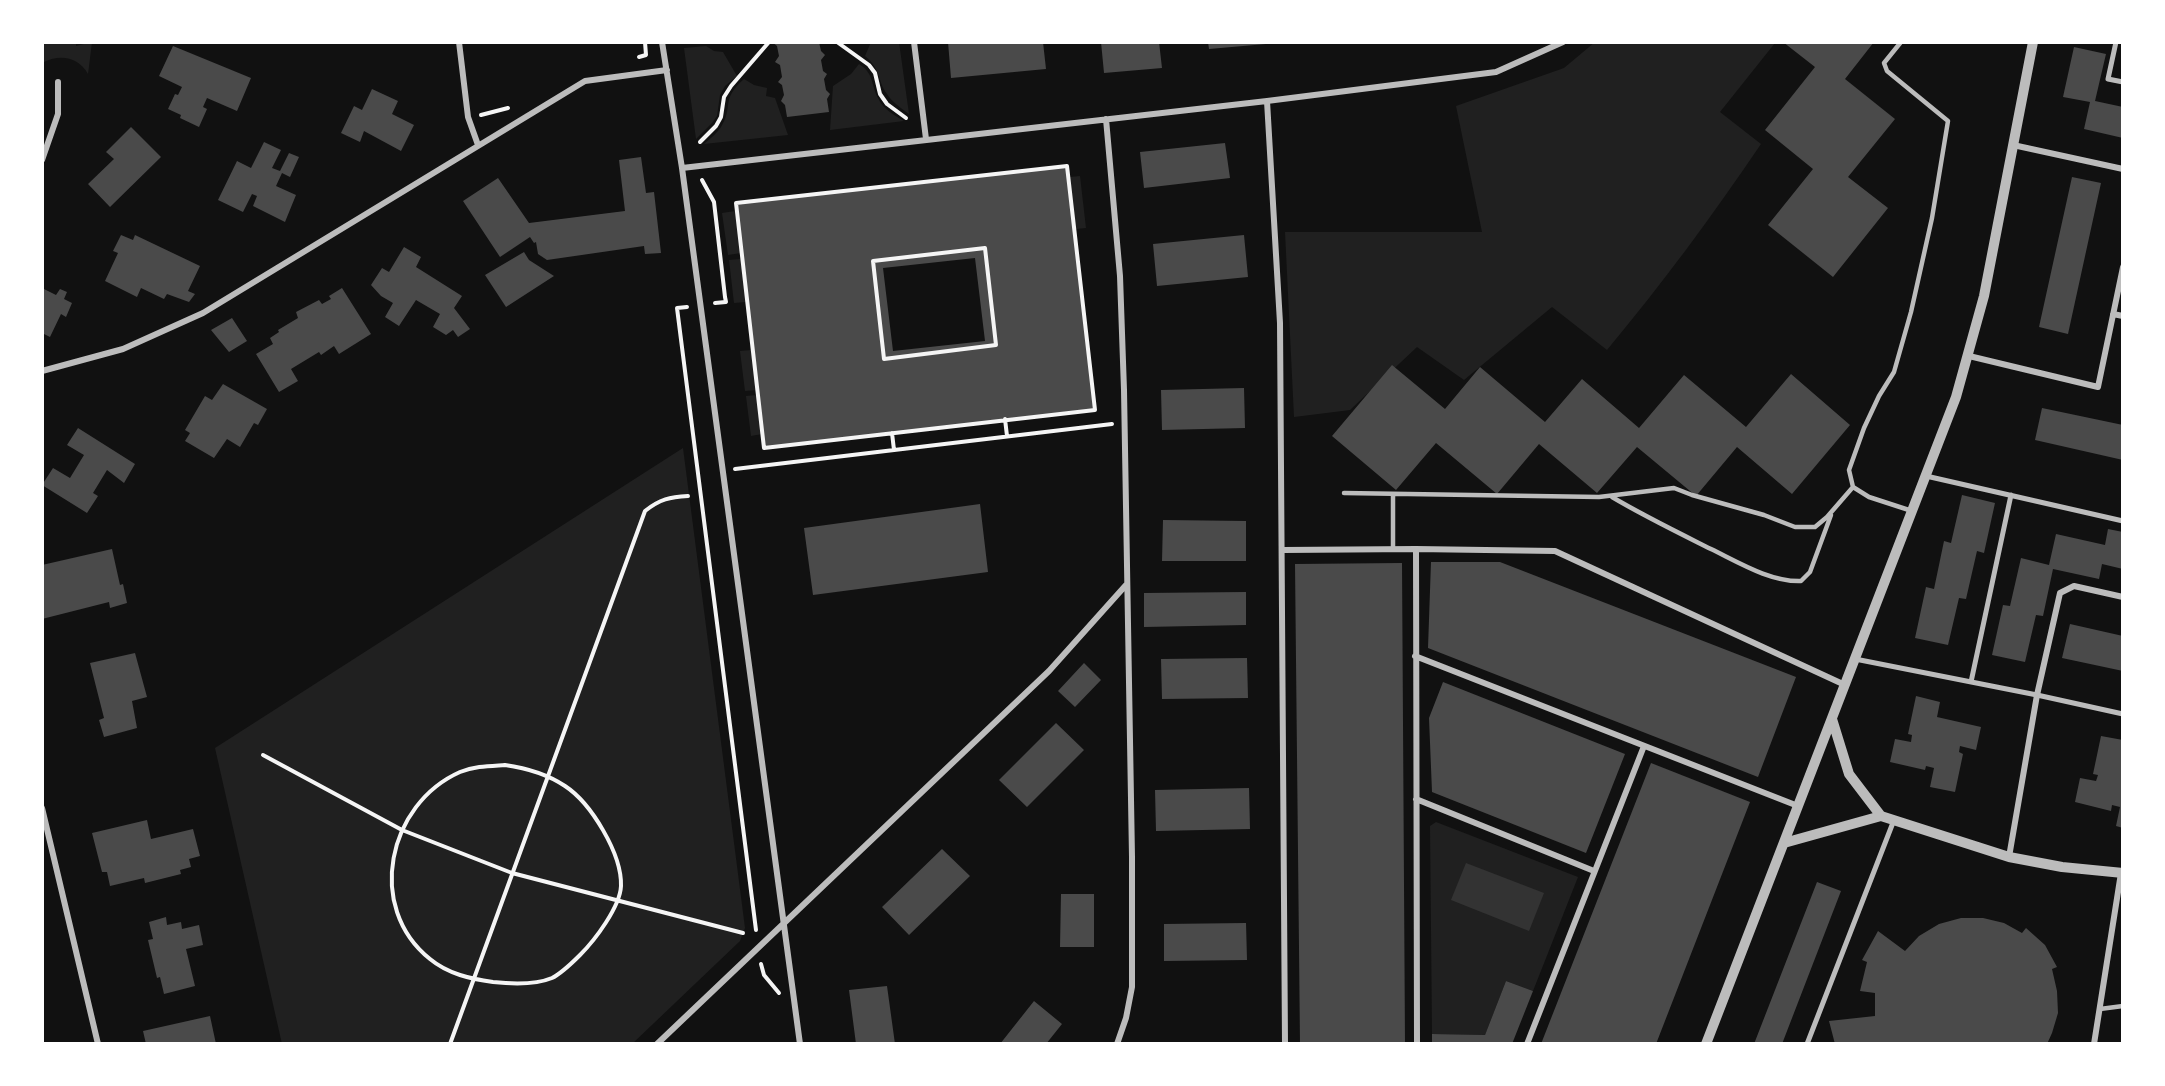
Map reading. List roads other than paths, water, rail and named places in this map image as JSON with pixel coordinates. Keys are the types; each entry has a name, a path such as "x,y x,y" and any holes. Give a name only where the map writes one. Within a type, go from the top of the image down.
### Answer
{"street":[{"path":"459,42 468,117 478,145"},
{"path":"662,42 682,168 800,1044"},
{"path":"914,42 926,139"},
{"path":"682,168 1267,101 1496,72 1563,42"},
{"path":"1706,1044 1956,397 1984,296 2033,42"},
{"path":"2116,42 2108,79 2123,82"},
{"path":"42,371 123,350 203,313 585,81 667,70"},
{"path":"42,160 58,114 58,82"},
{"path":"1267,101 1280,323 1285,1044"},
{"path":"1106,119 1120,276 1132,857 1132,987 1126,1018 1117,1044"},
{"path":"2013,145 2123,169"},
{"path":"1969,356 2098,387 2123,267"},
{"path":"2113,314 2123,316"},
{"path":"1926,476 2123,521"},
{"path":"1971,682 2012,495"},
{"path":"1416,549 1417,1044"},
{"path":"1283,550 1555,551 1845,685"},
{"path":"657,1044 1049,671 1127,584"},
{"path":"2009,857 2037,694 2060,593 2074,586 2123,597"},
{"path":"1415,656 1798,806"},
{"path":"1855,659 2037,694 2123,714"},
{"path":"1832,719 1849,774 1881,816"},
{"path":"1527,1044 1644,746"},
{"path":"1416,799 1594,871"},
{"path":"42,808 98,1044"},
{"path":"1784,843 1881,816 2009,857 2062,867 2122,873 2094,1044"},
{"path":"1808,1044 1894,820"}],"lane":[{"path":"1901,42 1884,63 1887,71 1948,121 1932,219 1911,312 1894,372 1879,396 1864,428 1849,470 1853,487 1869,497 1912,511"},
{"path":"1344,493 1612,496 1674,488 1764,515 1795,527 1815,527 1832,512 1853,487"},
{"path":"1393,494 1393,549"},
{"path":"1612,496 1645,516 1749,568 1788,582 1802,581 1810,572 1832,512"},
{"path":"2100,1009 2123,1006"}]}
